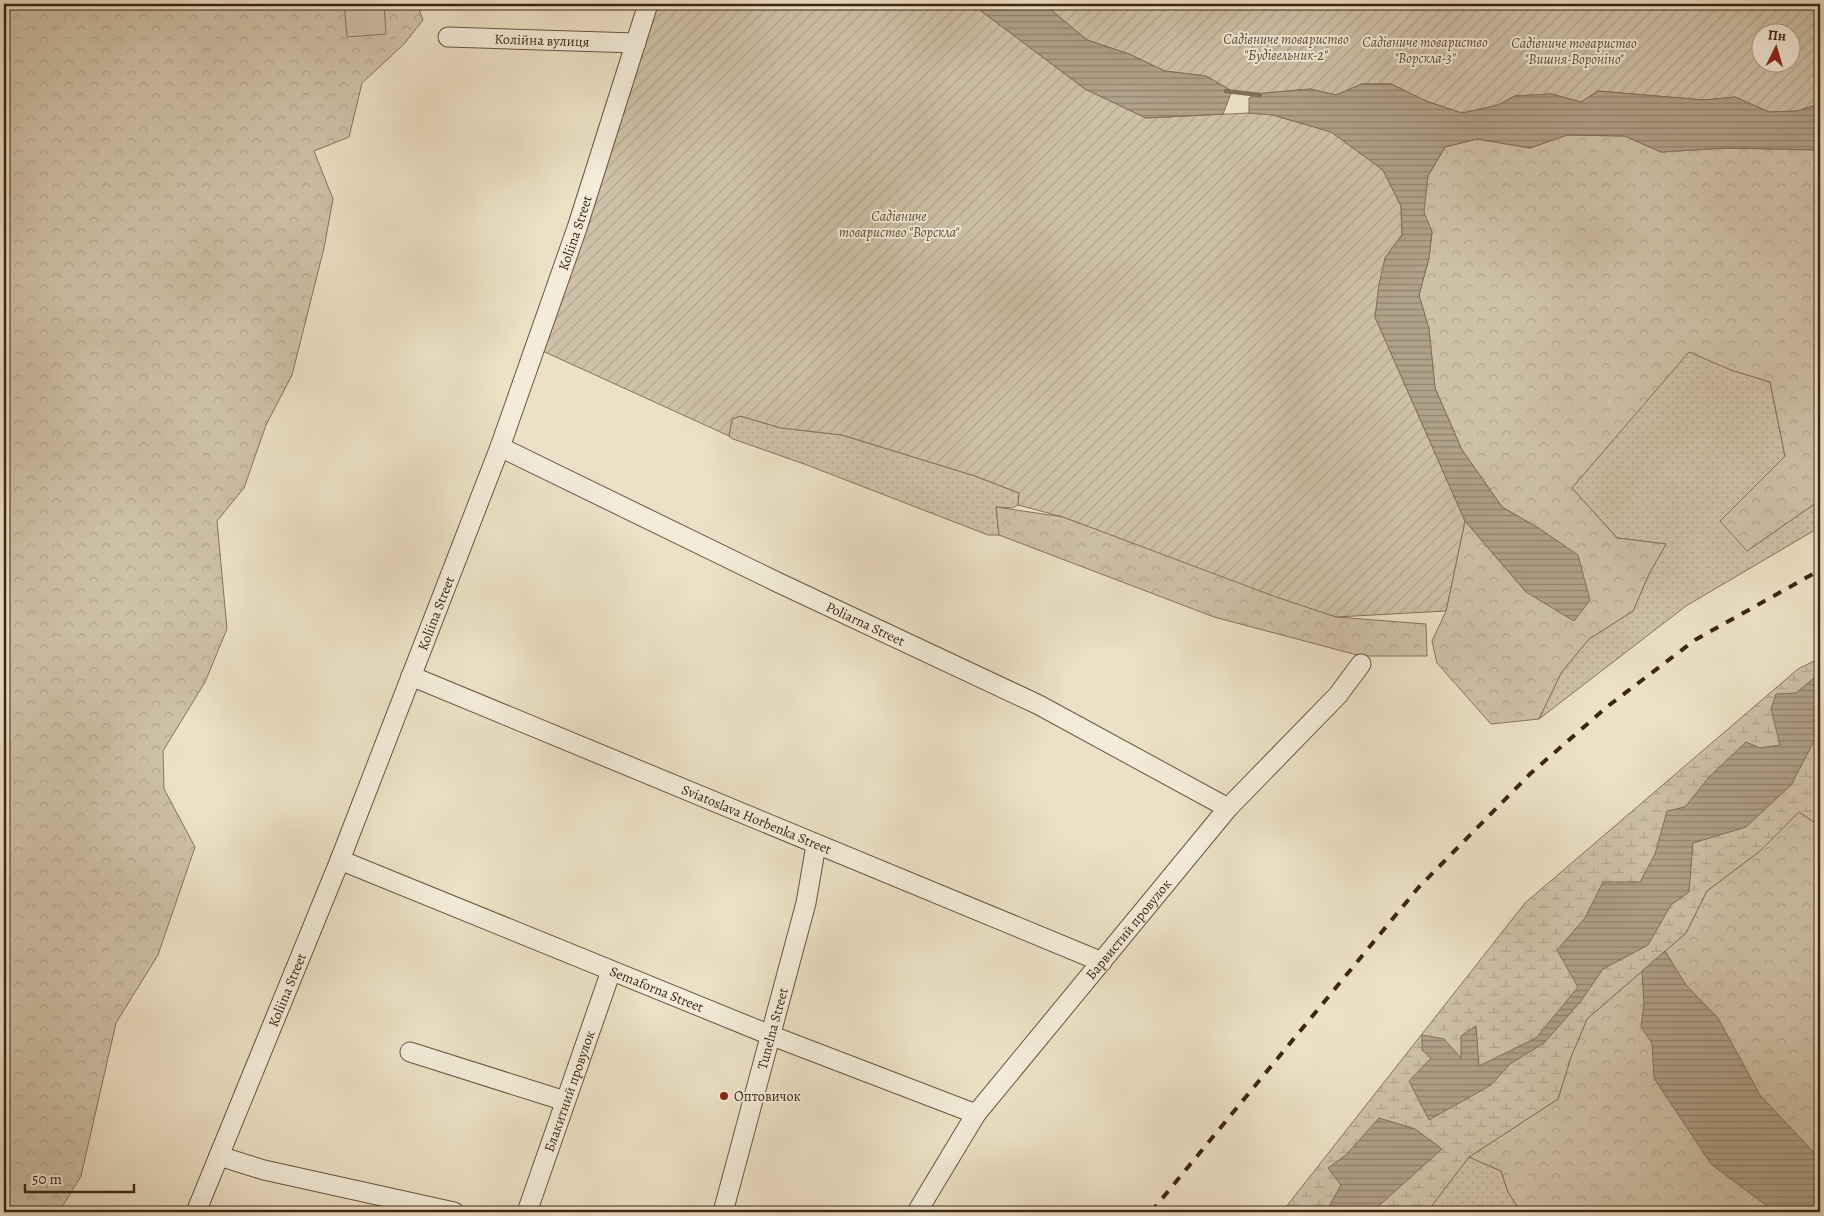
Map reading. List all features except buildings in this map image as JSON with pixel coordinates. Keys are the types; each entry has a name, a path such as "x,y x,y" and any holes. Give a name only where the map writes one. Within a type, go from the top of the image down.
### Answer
{"street":[{"name":"Koliina Street","path":"196,1212 340,860 500,447 549,311 648,4"},
{"name":"Колійна вулиця","path":"448,37 636,43"},
{"name":"Poliarna Street","path":"500,447 777,582 1039,705 1228,808"},
{"name":"Барвистий провулок","path":"917,1212 976,1114 1228,808 1338,695 1361,664"},
{"name":"Sviatoslava Horbenka Street","path":"411,676 816,845 903,878 1102,962"},
{"name":"Tunelna Street","path":"723,1212 806,903 816,845"},
{"name":"Semaforna Street","path":"340,860 770,1036 976,1114"},
{"name":"Блакитний провулок","path":"527,1212 611,971"},
{"path":"410,1052 566,1102"},
{"path":"219,1156 264,1170 335,1187 454,1212"}],"green space":[{"path":"4,4 417,4 423,20 404,44 362,83 349,137 314,151 333,199 324,248 292,375 266,425 244,488 217,521 227,629 205,682 163,751 164,789 195,847 158,955 116,1023 81,1176 59,1212 4,1212"},
{"path":"344,4 384,4 386,34 347,37"},
{"name":"Садівниче товариство \"Ворскла\"","path":"648,4 972,4 1085,89 1146,118 1249,113 1273,115 1332,132 1383,170 1401,206 1402,235 1385,258 1375,317 1465,521 1446,611 1336,617 1276,597 1063,517 1018,505 1019,493 975,476 842,435 781,428 740,416 732,419 729,436 536,348"},
{"path":"1044,4 1820,4 1820,104 1797,111 1769,112 1735,97 1704,100 1598,91 1581,102 1551,94 1515,96 1498,105 1462,113 1426,101 1391,84 1362,84 1336,95 1310,89 1255,94 1232,91 1206,76 1165,71 1129,54 1087,40"},
{"path":"1567,135 1625,136 1661,152 1726,148 1820,150 1820,500 1747,551 1720,521 1785,456 1770,382 1731,370 1689,352 1572,488 1617,538 1666,544 1649,574 1633,611 1589,639 1561,673 1539,719 1491,724 1437,663 1432,641 1446,611 1465,521 1526,592 1540,529 1502,507 1462,450 1435,388 1429,329 1419,295 1429,258 1432,232 1423,212 1428,176 1445,147 1477,139 1530,148"},
{"path":"1689,351 1731,370 1770,382 1785,457 1747,551 1820,500 1820,527 1686,606 1539,719 1561,673 1589,639 1633,611 1649,574 1666,544 1617,538 1572,488"},
{"path":"740,416 781,428 842,435 975,476 1019,493 1018,505 1012,508 996,507 999,535 988,535 807,465 733,439 729,436 732,419"},
{"path":"996,507 1063,517 1336,617 1426,624 1427,656 1361,656 1214,617 999,535"},
{"path":"1820,658 1820,826 1799,812 1760,851 1707,891 1686,933 1587,1019 1571,1057 1558,1099 1469,1157 1427,1212 1282,1212 1525,903 1798,669"},
{"path":"1799,812 1820,826 1820,1212 1521,1212 1508,1192 1501,1171 1469,1157 1558,1099 1571,1057 1587,1019 1686,933 1707,891 1760,851"},
{"path":"1469,1157 1501,1171 1508,1192 1521,1212 1427,1212"}],"shaded area":[{"path":"972,4 1044,4 1087,40 1129,54 1165,71 1206,76 1232,91 1223,114 1146,118 1085,89"},
{"path":"1362,84 1391,84 1426,101 1462,113 1498,105 1515,96 1551,94 1581,102 1598,91 1704,100 1735,97 1769,112 1797,111 1820,104 1820,150 1726,148 1661,152 1625,136 1567,135 1530,148 1477,139 1445,147 1428,176 1424,212 1432,232 1429,258 1419,295 1429,329 1435,388 1462,450 1502,507 1540,529 1578,555 1590,600 1574,621 1526,592 1465,521 1375,317 1379,284 1385,258 1402,235 1401,206 1383,170 1331,132 1273,115 1249,113 1249,98 1255,94 1310,89 1336,95"},
{"path":"1820,673 1820,730 1791,785 1746,827 1693,843 1689,892 1671,905 1648,945 1603,969 1581,1001 1544,1043 1510,1064 1491,1085 1429,1120 1409,1081 1431,1058 1422,1050 1422,1035 1444,1039 1461,1058 1461,1036 1476,1026 1479,1066 1536,1038 1578,987 1557,950 1585,918 1603,882 1640,882 1655,854 1667,811 1685,807 1709,777 1746,742 1760,748 1780,745 1771,709 1776,694 1796,693"},
{"path":"1665,951 1686,985 1718,1018 1760,1095 1820,1159 1820,1212 1775,1212 1711,1164 1654,1078 1652,1043 1641,1027 1644,1004 1642,971"},
{"path":"1379,1118 1415,1129 1442,1149 1372,1212 1326,1212 1341,1185 1328,1168 1346,1155"}],"waterway":[{"path":"1226,91 1260,95"}],"railway":[{"path":"1151,1212 1418,888 1531,773 1608,706 1695,640 1820,570"}],"place":[{"name":"Оптовичок","path":"724,1096"}],"park label":[{"name":"Садівниче товариство \"Будівельник-2\"","path":"1286,48"},
{"name":"Садівниче товариство \"Ворскла-3\"","path":"1425,50"},
{"name":"Садівниче товариство \"Вишня-Вороніно\"","path":"1574,52"}]}
